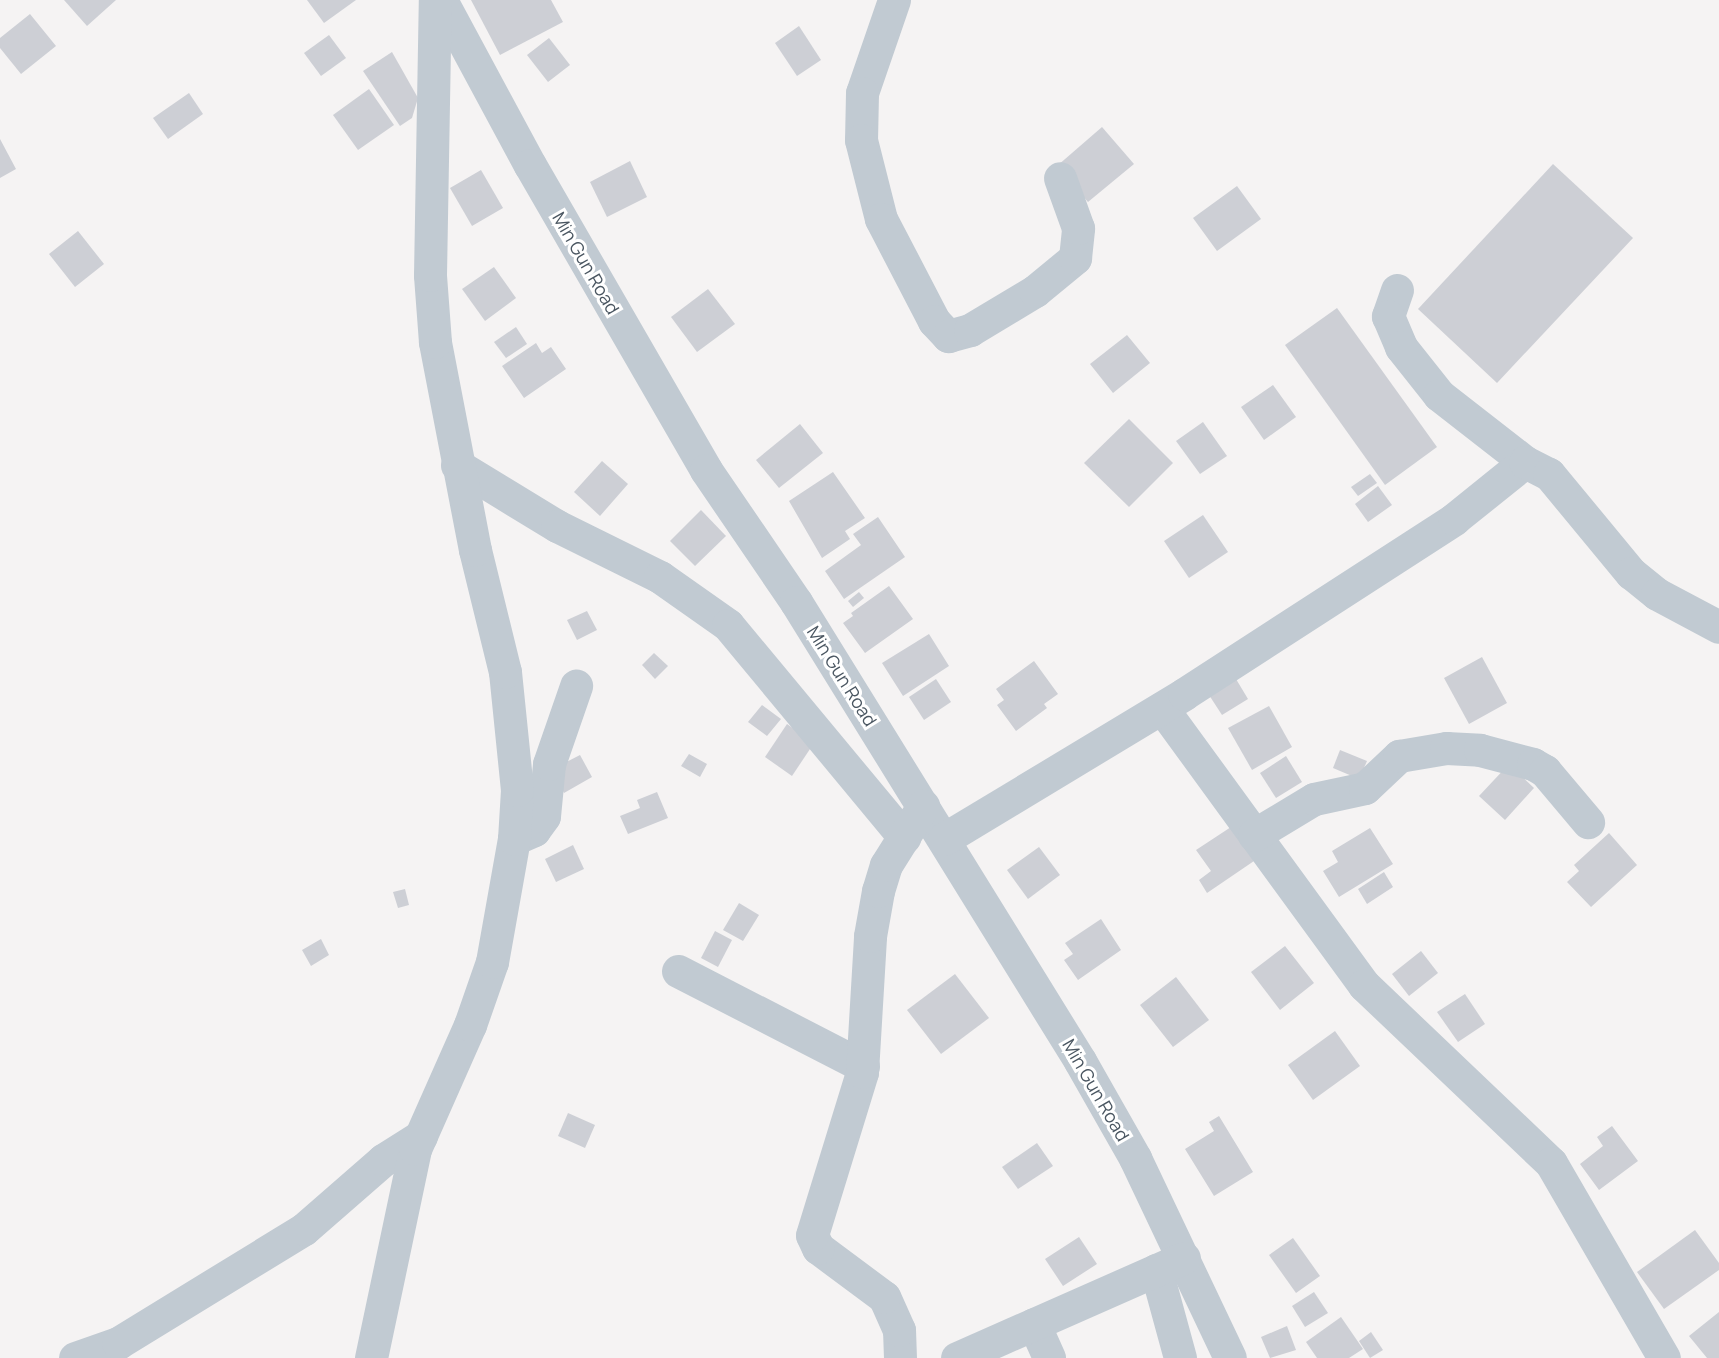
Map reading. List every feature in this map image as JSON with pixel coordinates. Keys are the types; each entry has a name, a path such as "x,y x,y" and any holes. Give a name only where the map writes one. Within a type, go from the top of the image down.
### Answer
{"street":[{"path":"371,1358 404,1197 421,1136 470,1025 492,962 514,839 517,790 505,672 457,465 435,342 430,275 435,0"},
{"name":"Min Gun Road","path":"441,0 530,165 706,470 796,602 1080,1060 1135,1158 1170,1264 1230,1358"},
{"path":"894,0 862,93 861,140 881,219 934,321 948,336 958,336 1035,291 1075,258 1078,228 1060,178"},
{"path":"1397,290 1388,316 1401,347 1439,394 1525,462 1549,474 1631,573 1658,594 1719,627"},
{"path":"944,839 1162,708 1454,519 1525,462"},
{"path":"457,465 558,526 668,582 728,625 904,837"},
{"path":"514,839 534,830 544,816 549,764 576,686"},
{"path":"1162,708 1379,1002 1551,1163 1664,1358"},
{"path":"1254,835 1314,799 1365,788 1399,756 1446,748 1480,750 1533,764 1588,822"},
{"path":"900,1358 899,1330 884,1297 818,1248 812,1235 863,1066 870,936 878,891 886,865 923,807"},
{"path":"678,971 863,1066"},
{"path":"75,1358 118,1343 304,1229 383,1160 421,1136"},
{"path":"957,1358 1170,1264 1180,1358"},
{"path":"1034,1324 1048,1358"}],"building":[{"path":"64,0 116,0 87,26"},
{"path":"307,0 356,0 324,23"},
{"path":"471,0 551,0 563,22 500,55"},
{"path":"30,14 56,46 21,74 0,48 0,38"},
{"path":"799,26 821,60 797,76 775,43"},
{"path":"329,35 346,58 321,76 304,53"},
{"path":"549,38 570,65 548,82 527,55"},
{"path":"392,52 418,98 412,118 400,126 363,71"},
{"path":"369,89 394,125 358,150 333,115"},
{"path":"189,93 203,114 168,139 153,118"},
{"path":"1102,127 1134,164 1088,202 1057,166"},
{"path":"0,139 16,169 0,178"},
{"path":"630,161 647,197 607,217 590,182"},
{"path":"1553,164 1633,238 1497,383 1418,309"},
{"path":"481,170 503,208 472,226 450,188"},
{"path":"1237,186 1261,219 1217,251 1193,218"},
{"path":"78,231 104,264 75,287 49,254"},
{"path":"494,267 516,298 485,321 462,289"},
{"path":"708,289 735,324 697,352 671,317"},
{"path":"1337,308 1437,447 1385,485 1285,345"},
{"path":"516,327 527,344 506,358 494,342"},
{"path":"1127,335 1150,363 1113,393 1090,364"},
{"path":"536,343 542,353 551,347 566,369 524,398 502,366"},
{"path":"1273,385 1296,417 1264,440 1241,407"},
{"path":"1129,419 1173,463 1129,507 1084,463"},
{"path":"1203,422 1227,456 1200,474 1176,441"},
{"path":"800,424 823,453 779,488 756,460"},
{"path":"602,461 628,484 600,516 574,492"},
{"path":"833,472 865,518 845,531 850,539 822,558 789,501"},
{"path":"1370,474 1377,483 1358,496 1351,487"},
{"path":"1378,486 1392,505 1368,522 1355,504"},
{"path":"701,510 726,536 695,566 670,541"},
{"path":"1203,515 1228,552 1189,578 1164,541"},
{"path":"878,517 905,557 844,599 825,571 861,545 853,534"},
{"path":"889,586 913,619 865,653 843,623 853,616 851,613"},
{"path":"859,592 864,598 853,607 848,601"},
{"path":"587,611 597,630 577,640 567,620"},
{"path":"929,634 949,666 903,696 882,663"},
{"path":"654,653 668,666 655,679 642,665"},
{"path":"1482,657 1507,703 1469,724 1444,678"},
{"path":"1034,661 1058,694 1044,704 1047,708 1016,731 997,705 1004,700 996,689"},
{"path":"936,679 951,702 924,720 909,697"},
{"path":"1236,679 1248,699 1222,715 1209,695"},
{"path":"762,705 781,719 767,736 748,722"},
{"path":"1269,706 1292,747 1252,770 1228,728"},
{"path":"787,724 814,743 792,776 765,757"},
{"path":"1340,750 1367,761 1359,779 1333,768"},
{"path":"689,754 707,764 700,777 681,766"},
{"path":"580,755 592,777 564,793 551,770"},
{"path":"1286,756 1302,782 1276,798 1260,773"},
{"path":"1509,764 1534,788 1505,820 1479,796"},
{"path":"657,792 668,818 628,834 620,816 640,808 637,800"},
{"path":"1231,827 1254,861 1207,893 1199,880 1211,871 1196,850"},
{"path":"1370,828 1393,864 1339,897 1323,871 1338,862 1332,851"},
{"path":"1609,833 1637,865 1591,907 1567,882 1579,871 1574,865"},
{"path":"573,845 584,869 556,882 545,859"},
{"path":"1039,847 1060,875 1028,899 1007,870"},
{"path":"1384,872 1393,887 1367,904 1358,889"},
{"path":"405,889 409,905 398,908 393,892"},
{"path":"739,903 759,915 743,941 723,930"},
{"path":"1101,919 1121,950 1078,980 1064,960 1073,954 1065,943"},
{"path":"715,931 732,940 718,967 701,958"},
{"path":"321,939 329,955 311,966 302,950"},
{"path":"1285,946 1314,983 1280,1010 1251,972"},
{"path":"1421,951 1438,973 1409,996 1392,974"},
{"path":"955,974 989,1018 941,1054 907,1010"},
{"path":"1176,977 1209,1020 1173,1047 1140,1005"},
{"path":"1465,994 1485,1024 1458,1042 1437,1012"},
{"path":"1335,1031 1360,1066 1313,1100 1288,1065"},
{"path":"568,1113 595,1125 585,1148 558,1136"},
{"path":"1219,1116 1253,1172 1214,1196 1185,1149 1214,1131 1209,1122"},
{"path":"1612,1126 1638,1161 1599,1190 1580,1164 1603,1146 1597,1137"},
{"path":"1037,1143 1053,1166 1018,1189 1002,1167"},
{"path":"1695,1230 1719,1263 1719,1270 1664,1309 1637,1272"},
{"path":"1079,1237 1097,1264 1063,1286 1045,1259"},
{"path":"1293,1238 1320,1276 1296,1293 1269,1255"},
{"path":"1314,1292 1328,1313 1305,1327 1292,1306"},
{"path":"1719,1312 1719,1358 1707,1358 1689,1336"},
{"path":"1341,1317 1363,1349 1349,1358 1317,1358 1306,1342"},
{"path":"1287,1326 1296,1350 1270,1358 1261,1337"},
{"path":"1371,1332 1383,1350 1370,1358 1359,1341"}]}
